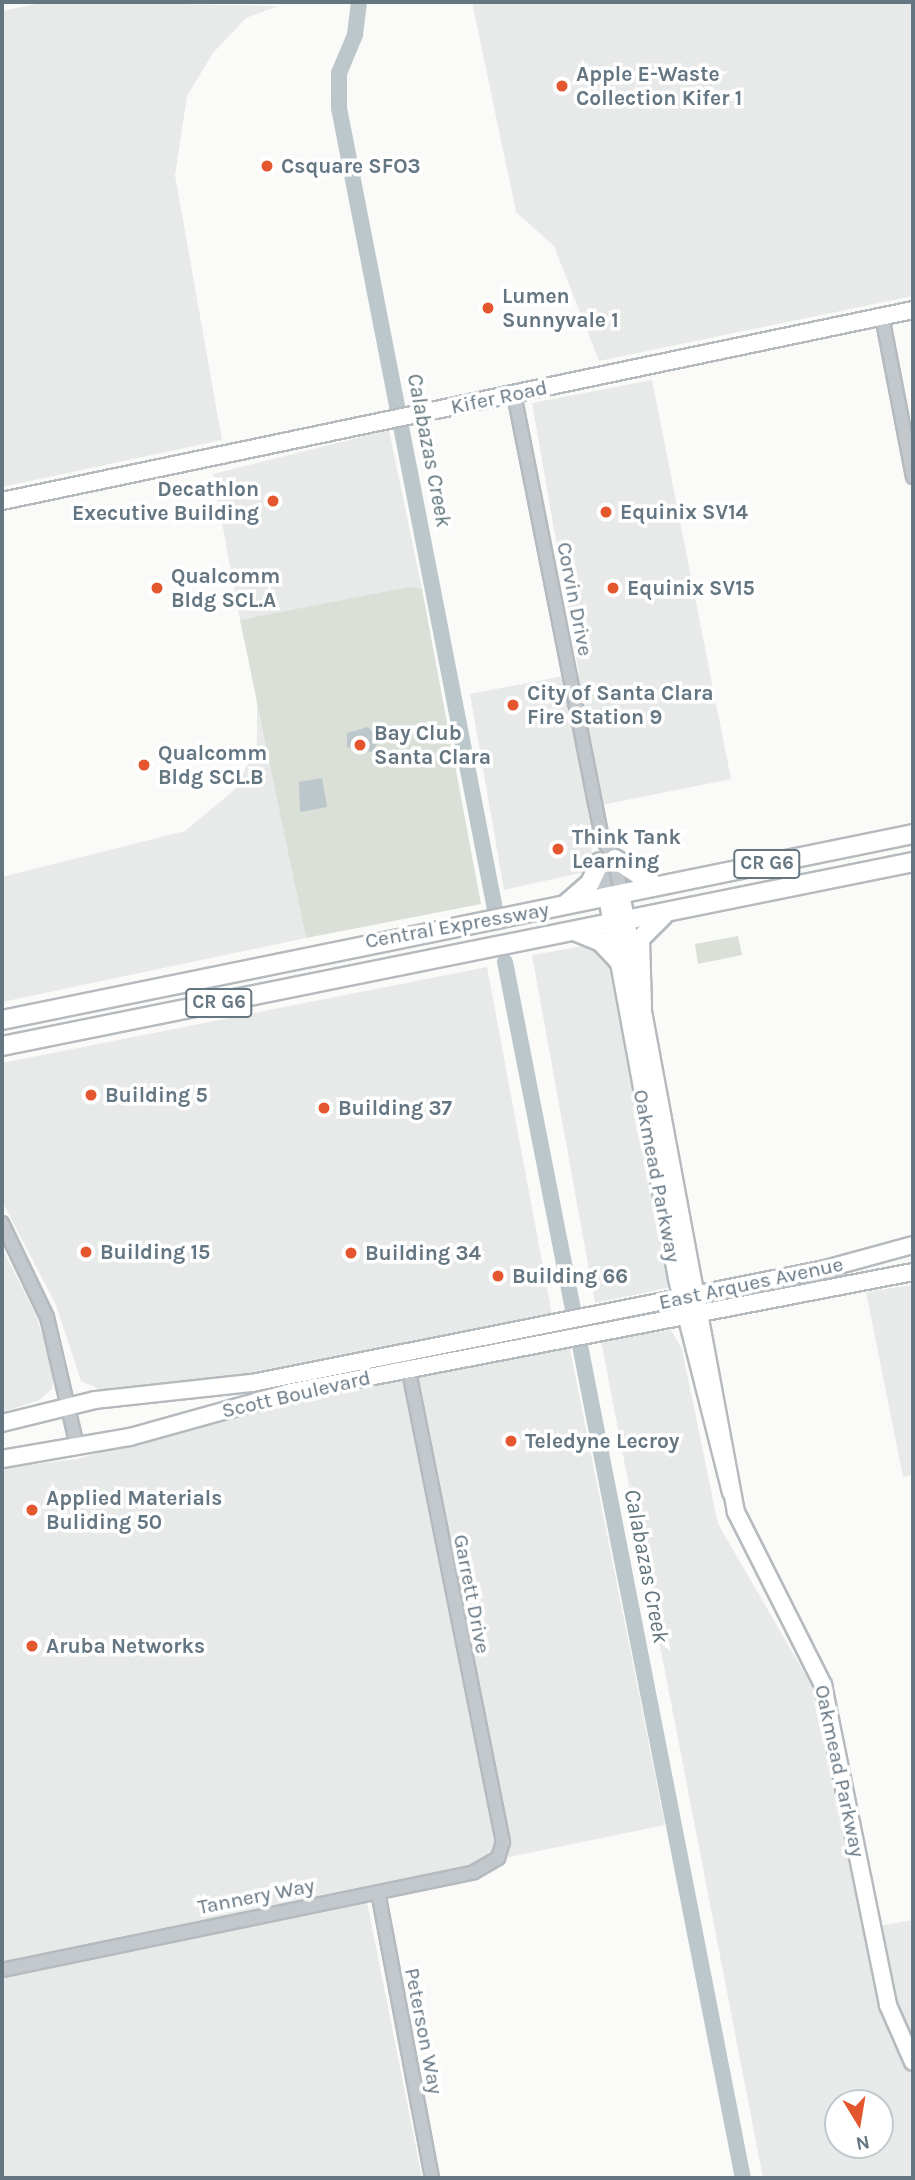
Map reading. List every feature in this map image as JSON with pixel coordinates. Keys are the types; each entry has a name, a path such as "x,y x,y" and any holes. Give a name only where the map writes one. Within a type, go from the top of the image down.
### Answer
{"highway":[{"name":"Central Expressway","path":"2,1020 913,834"},
{"path":"565,905 590,883 607,858 656,886"},
{"name":"Central Expressway","path":"2,1046 913,862"},
{"path":"642,1007 640,939 669,911"},
{"path":"573,931 601,942 618,960"},
{"path":"2,1011 92,1000"}],"main road":[{"name":"Kifer Road","path":"2,500 913,310"},
{"name":"Oakmead Parkway","path":"614,895 618,922 642,1007 698,1294 693,1313 731,1493 752,1554 823,1685 888,2005 913,2062"},
{"name":"Oakmead Parkway","path":"618,922 618,960 681,1298 693,1313"},
{"name":"East Arques Avenue","path":"589,1325 681,1298 913,1245"},
{"name":"East Arques Avenue","path":"589,1325 693,1313 913,1272"},
{"name":"Scott Boulevard","path":"2,1423 68,1405 406,1361 589,1325"},
{"name":"Scott Boulevard","path":"2,1459 77,1446 406,1361"}],"street":[{"path":"882,316 910,445 913,477"},
{"name":"Corvin Drive","path":"514,394 614,895"},
{"path":"2,1223 47,1317 77,1446"},
{"name":"Garrett Drive","path":"406,1361 503,1842"},
{"name":"Tannery Way","path":"2,1970 484,1868 498,1858 503,1842"},
{"name":"Peterson Way","path":"378,1892 432,2178"}],"shaded area":[{"path":"46,2 278,6 246,18 213,53 187,96 175,175 222,440 2,487 2,11"},
{"path":"472,2 913,2 913,296 599,361 554,246 516,212"},
{"path":"652,380 731,779 587,808 593,839 589,871 504,890 470,694 579,673 532,403"},
{"path":"389,430 422,589 240,620 213,474"},
{"name":"Bay Club Santa Clara","path":"409,587 422,589 481,904 306,938 240,620"},
{"path":"257,694 306,938 2,1002 2,877 185,831 233,791 257,748"},
{"path":"368,727 379,741 372,752 347,747 347,733"},
{"path":"322,778 327,807 300,812 299,782"},
{"path":"738,936 742,955 698,964 695,944"},
{"path":"607,942 672,1287 595,1303 532,955"},
{"path":"487,967 552,1315 247,1376 101,1390 81,1381 56,1305 2,1201 2,1063"},
{"path":"2,1248 36,1315 54,1374 52,1389 40,1400 2,1412"},
{"path":"913,1285 913,1475 903,1477 866,1292"},
{"path":"671,1330 682,1349 718,1524 812,1686 889,2035 913,2067 913,2178 763,2178 601,1341"},
{"path":"569,1344 665,1825 364,1887 422,2178 2,2178 2,1468 77,1459 271,1404"},
{"path":"913,1920 913,2039 898,2016 879,1926"}],"waterway":[{"name":"Calabazas Creek","path":"359,2 355,35 339,73 339,108 495,909"},
{"name":"Calabazas Creek","path":"505,962 743,2178"}],"place":[{"name":"Apple E-Waste Collection Kifer 1","path":"562,86"},
{"name":"Csquare SFO3","path":"267,166"},
{"name":"Lumen Sunnyvale 1","path":"488,308"},
{"name":"Decathlon Executive Building","path":"273,501"},
{"name":"Equinix SV14","path":"606,512"},
{"name":"Qualcomm Bldg SCL.A","path":"157,588"},
{"name":"Equinix SV15","path":"613,588"},
{"name":"City of Santa Clara Fire Station 9","path":"513,705"},
{"name":"Bay Club Santa Clara","path":"360,745"},
{"name":"Qualcomm Bldg SCL.B","path":"144,765"},
{"name":"Think Tank Learning","path":"558,849"},
{"name":"Building 5","path":"91,1095"},
{"name":"Building 37","path":"324,1108"},
{"name":"Building 15","path":"86,1252"},
{"name":"Building 34","path":"351,1253"},
{"name":"Building 66","path":"498,1276"},
{"name":"Teledyne Lecroy","path":"511,1441"},
{"name":"Applied Materials Buliding 50","path":"32,1510"},
{"name":"Aruba Networks","path":"32,1646"}]}
